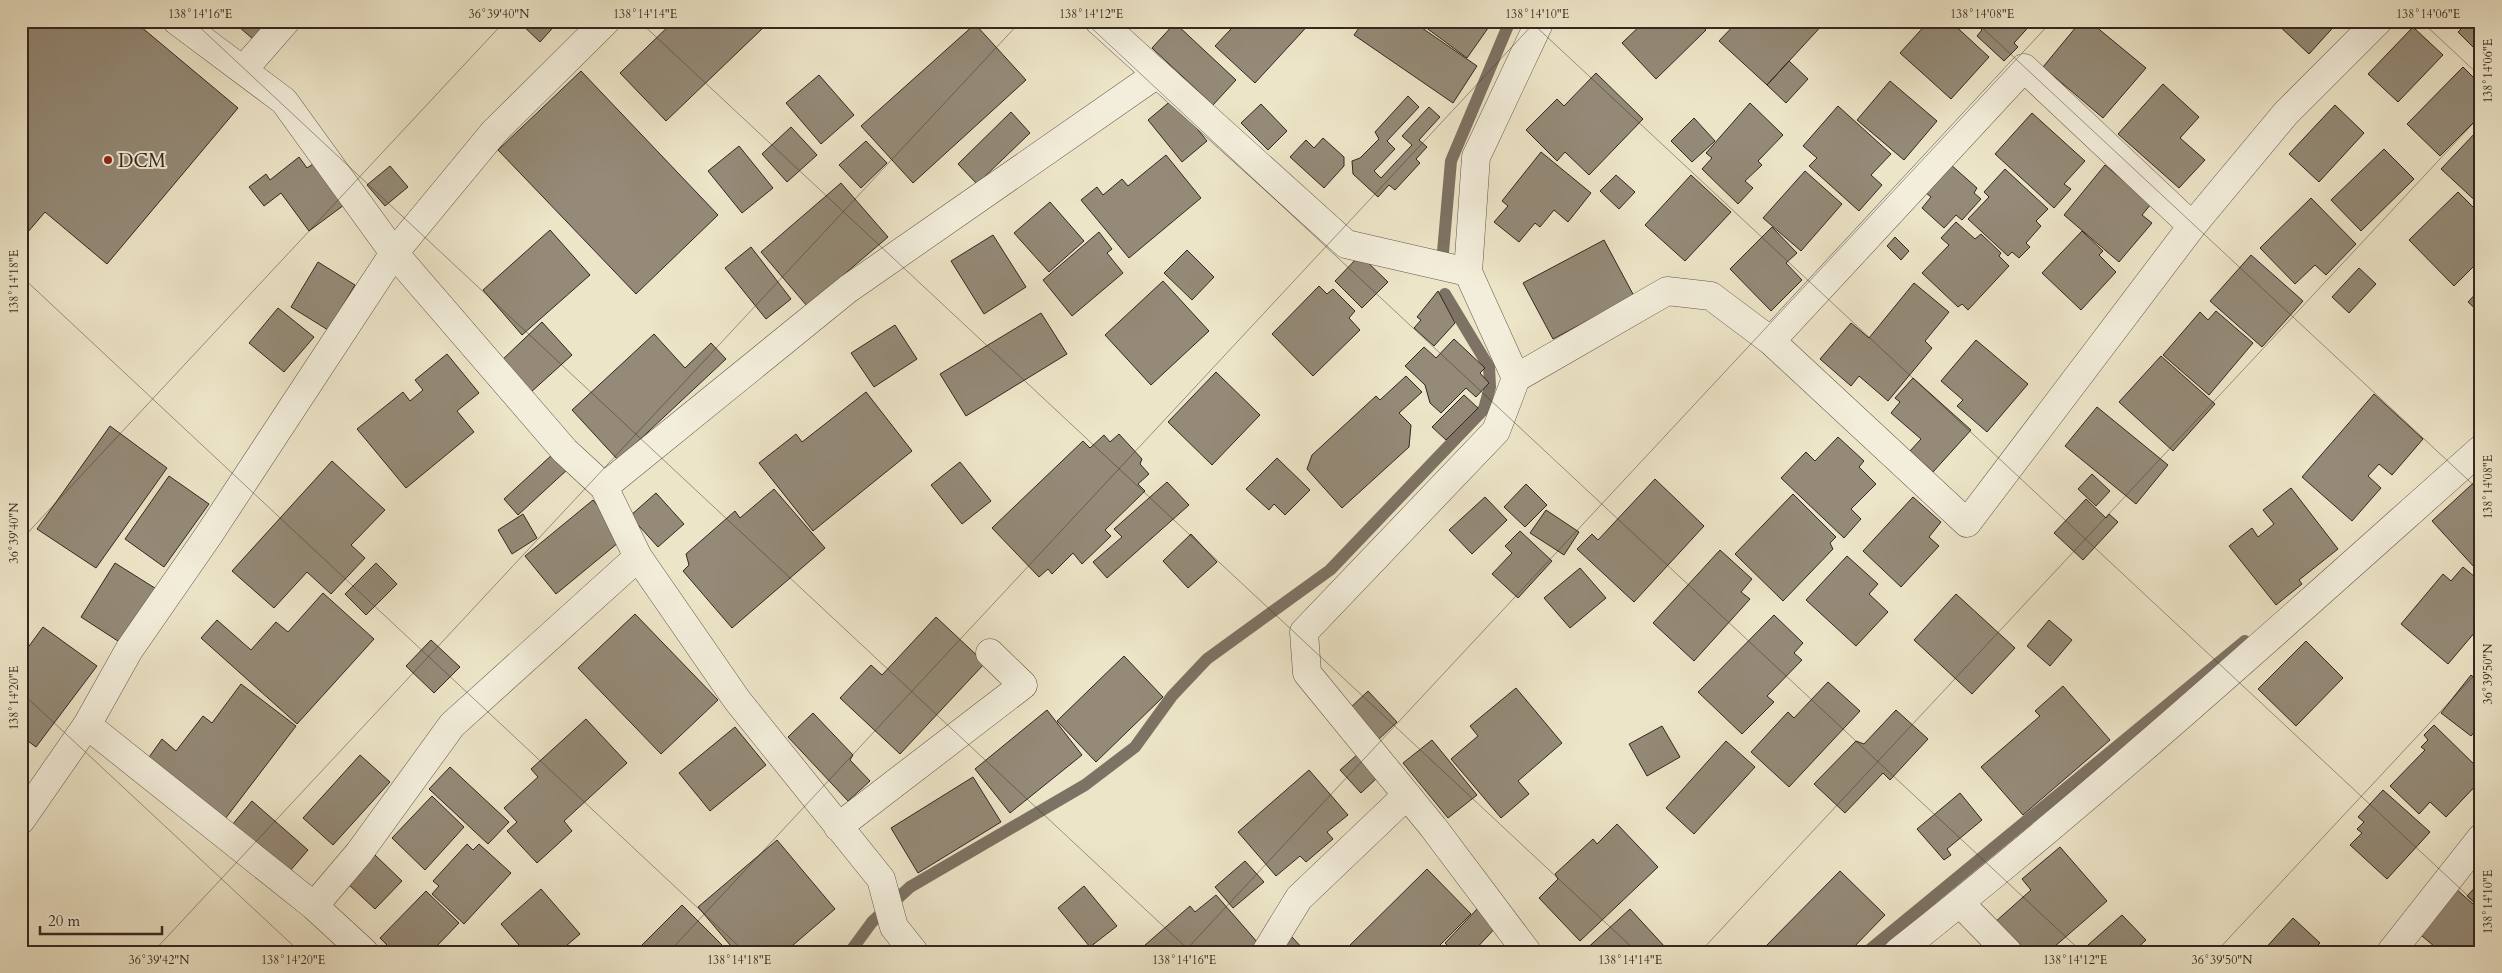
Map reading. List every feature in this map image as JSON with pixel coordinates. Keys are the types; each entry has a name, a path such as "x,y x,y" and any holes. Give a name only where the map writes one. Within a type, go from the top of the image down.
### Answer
{"street":[{"path":"177,21 284,101 394,253 565,451 604,487 638,557 737,700 881,879 894,927 914,952"},
{"path":"242,70 286,21"},
{"path":"21,820 87,725 129,650 208,536 394,253 494,132 606,21"},
{"path":"1098,21 1346,244 1468,272"},
{"path":"1516,378 1468,272 1476,157 1540,21"},
{"path":"1528,952 1407,796 1307,673 1304,632 1496,431 1516,378 1667,291 1711,296 1770,341 1967,523 2192,226 2286,113 2378,21"},
{"path":"1770,341 2024,68 2192,226"},
{"path":"604,487 848,290 1157,74"},
{"path":"1898,952 1960,903 2252,654 2481,450"},
{"path":"314,906 359,853 452,725 638,557"},
{"path":"838,827 1023,685 990,652"},
{"path":"87,725 314,906 364,952"},
{"path":"1266,952 1299,898 1407,796"},
{"path":"2399,949 2481,838"},
{"path":"1960,903 2008,952"}],"building":[{"name":"DCM","path":"21,21 134,21 238,108 107,264 45,212 21,240"},
{"path":"232,21 268,21 253,39"},
{"path":"518,21 559,21 540,42"},
{"path":"674,21 760,21 765,26 666,121 620,73"},
{"path":"1226,21 1312,21 1255,83 1215,46 1231,29 1225,23"},
{"path":"1364,21 1412,21 1477,66 1453,103 1354,35"},
{"path":"1417,21 1493,21 1467,58"},
{"path":"1645,21 1697,21 1706,30 1656,79 1622,43"},
{"path":"1738,21 1826,21 1767,85 1719,41"},
{"path":"1929,21 1950,21 1989,57 1951,99 1900,53"},
{"path":"1973,21 2034,21 2014,43 2018,47 2004,61 1977,36 1982,30"},
{"path":"2081,21 2089,21 2146,68 2103,118 2043,67"},
{"path":"2274,21 2339,21 2309,54"},
{"path":"2469,21 2481,21 2481,55 2458,32"},
{"path":"1175,23 1236,80 1213,105 1152,48"},
{"path":"975,24 1026,80 913,183 861,126"},
{"path":"2413,27 2443,55 2398,102 2368,74"},
{"path":"1789,61 1808,79 1786,103 1767,85"},
{"path":"2463,67 2481,85 2481,115 2440,156 2407,124"},
{"path":"581,71 718,215 636,294 498,150"},
{"path":"1596,73 1643,119 1589,175 1565,152 1557,161 1526,130 1557,99 1564,106"},
{"path":"819,75 854,115 821,144 786,103"},
{"path":"1890,81 1937,121 1904,160 1857,120"},
{"path":"2163,84 2199,117 2180,138 2205,160 2179,188 2118,134"},
{"path":"1408,96 1419,107 1387,141 1395,149 1374,171 1381,178 1412,145 1402,136 1429,107 1440,117 1419,140 1427,147 1416,159 1420,163 1395,190 1389,185 1378,197 1353,174 1352,161 1360,158 1379,139 1375,132"},
{"path":"1173,99 1207,141 1182,162 1148,120"},
{"path":"1750,103 1783,135 1758,161 1762,165 1745,181 1753,188 1738,204 1702,169 1712,158 1706,153"},
{"path":"1261,104 1287,131 1268,150 1241,123"},
{"path":"2335,105 2364,133 2319,182 2289,154"},
{"path":"1838,106 1891,154 1871,175 1882,185 1859,211 1809,166 1817,158 1803,146"},
{"path":"1011,112 1030,133 977,184 958,164"},
{"path":"2032,113 2085,161 2064,184 2071,189 2054,208 1995,154"},
{"path":"1694,118 1715,141 1692,162 1671,141"},
{"path":"791,127 817,155 787,182 762,154"},
{"path":"2477,131 2481,135 2481,206 2441,169"},
{"path":"1323,138 1344,157 1344,166 1324,188 1290,157 1306,140 1314,148"},
{"path":"866,141 887,163 861,188 839,165"},
{"path":"739,146 773,188 742,213 708,171"},
{"path":"2384,149 2414,179 2361,231 2331,200"},
{"path":"1541,152 1591,193 1568,222 1554,210 1540,227 1535,223 1519,242 1494,222 1508,206 1502,201"},
{"path":"1166,155 1201,198 1129,258 1081,200 1097,187 1103,195 1122,179 1128,186"},
{"path":"299,157 307,168 313,164 344,205 309,231 281,193 264,206 249,187 266,174 270,180"},
{"path":"1950,164 1977,188 1974,193 1981,199 1962,220 1956,215 1944,228 1922,208 1931,197 1925,192"},
{"path":"2105,165 2151,204 2142,215 2152,223 2119,262 2064,215"},
{"path":"390,166 408,187 385,206 367,185"},
{"path":"2005,169 2048,209 2036,221 2041,226 2026,243 2030,247 2019,258 2012,252 2008,256 1968,219 1989,197 1984,192"},
{"path":"1805,171 1842,204 1801,251 1763,218"},
{"path":"1616,175 1635,192 1619,209 1600,191"},
{"path":"1691,175 1731,212 1685,261 1645,225"},
{"path":"841,183 888,237 807,306 761,252"},
{"path":"2458,192 2481,215 2481,259 2454,286 2409,240"},
{"path":"2311,198 2356,244 2326,275 2315,265 2295,284 2260,248"},
{"path":"1050,202 1084,241 1049,272 1014,233"},
{"path":"1956,222 1975,239 1981,234 2001,253 1999,256 2009,266 1968,310 1962,304 1958,307 1922,273 1949,245 1941,238"},
{"path":"1772,227 1797,253 1786,263 1802,280 1771,311 1730,269"},
{"path":"550,230 590,275 522,335 483,290"},
{"path":"2082,231 2103,251 2099,255 2116,272 2081,310 2042,273"},
{"path":"1099,232 1112,249 1107,253 1123,273 1072,316 1043,280"},
{"path":"993,235 1026,287 984,314 951,261"},
{"path":"1895,237 1909,251 1901,260 1887,246"},
{"path":"1604,240 1634,296 1553,339 1523,283"},
{"path":"751,247 791,299 766,319 725,268"},
{"path":"1187,250 1214,277 1192,300 1164,273"},
{"path":"1360,255 1388,282 1362,308 1335,281"},
{"path":"2251,255 2303,301 2262,347 2210,301"},
{"path":"318,262 355,285 328,330 291,307"},
{"path":"2359,268 2376,284 2349,313 2332,297"},
{"path":"1163,281 1209,331 1151,385 1105,335"},
{"path":"1914,283 1949,312 1925,341 1932,348 1888,401 1859,376 1851,386 1820,359 1851,323 1869,338"},
{"path":"1319,286 1327,294 1333,289 1355,311 1349,318 1360,330 1313,376 1272,334"},
{"path":"2481,288 2481,314 2468,302"},
{"path":"1438,291 1455,323 1434,346 1414,328 1421,320 1417,317"},
{"path":"278,308 314,337 284,372 249,343"},
{"path":"2216,311 2253,343 2209,395 2163,355 2200,312 2208,320"},
{"path":"1041,313 1067,354 966,416 940,374"},
{"path":"542,322 572,355 530,393 501,361"},
{"path":"895,325 917,359 874,387 851,353"},
{"path":"654,334 685,368 711,343 726,359 618,460 572,410"},
{"path":"1454,339 1485,368 1480,373 1489,383 1476,397 1466,388 1441,413 1430,403 1425,385 1405,366 1424,347 1436,358"},
{"path":"1976,340 2028,384 1987,432 1957,406 1963,400 1941,381"},
{"path":"447,354 479,393 457,411 474,432 406,488 357,429 403,392 410,401 423,390 415,380"},
{"path":"2161,356 2215,404 2173,451 2119,402"},
{"path":"1216,372 1260,415 1212,465 1168,422"},
{"path":"1406,376 1422,392 1399,413 1411,425 1409,447 1342,508 1307,469 1312,455 1376,396 1380,400"},
{"path":"1913,378 1971,430 1933,472 1910,451 1921,439 1891,413 1900,402 1895,398"},
{"path":"866,392 912,451 813,531 759,463 796,434 802,442"},
{"path":"2374,394 2423,439 2392,475 2379,464 2368,476 2381,488 2352,521 2302,477"},
{"path":"1464,395 1478,408 1446,440 1432,427"},
{"path":"2097,407 2168,465 2136,504 2065,446"},
{"path":"110,426 167,468 96,568 37,529"},
{"path":"1119,434 1142,459 1140,464 1149,474 1138,484 1145,491 1105,530 1111,536 1082,564 1073,553 1052,574 1048,569 1039,577 992,528 1083,441 1090,448 1104,435 1110,442"},
{"path":"1838,437 1864,461 1859,467 1876,484 1851,509 1861,519 1844,538 1781,478 1806,452 1815,461"},
{"path":"554,453 568,469 518,515 504,499"},
{"path":"1277,458 1310,490 1285,515 1274,504 1269,510 1246,489"},
{"path":"332,461 385,510 351,545 365,558 331,594 307,572 274,608 232,571"},
{"path":"960,462 991,501 962,524 931,485"},
{"path":"2092,474 2110,491 2096,506 2078,489"},
{"path":"169,476 209,504 164,567 125,539"},
{"path":"2481,476 2481,563 2475,568 2432,521"},
{"path":"1655,479 1704,526 1634,602 1577,549 1592,534 1598,540"},
{"path":"1167,482 1189,505 1107,578 1093,562 1122,537 1114,529"},
{"path":"1526,484 1547,505 1525,527 1504,507"},
{"path":"2291,488 2338,549 2299,580 2302,584 2276,605 2229,546 2252,528 2258,537 2274,524 2263,510"},
{"path":"774,489 825,548 732,628 683,571 689,565 686,554 735,511 740,518"},
{"path":"656,493 684,524 658,547 630,516"},
{"path":"1793,494 1836,537 1830,543 1833,549 1783,601 1735,554"},
{"path":"1485,497 1507,520 1472,554 1449,530"},
{"path":"1913,497 1941,522 1929,537 1939,546 1901,587 1863,551"},
{"path":"2086,499 2106,518 2109,514 2118,522 2083,560 2054,533"},
{"path":"593,500 624,538 556,594 525,556"},
{"path":"1546,510 1579,532 1564,555 1530,533"},
{"path":"523,514 537,538 512,554 498,530"},
{"path":"1520,531 1552,561 1518,598 1492,574 1512,553 1505,546"},
{"path":"1191,534 1217,562 1188,588 1163,561"},
{"path":"1720,550 1752,579 1741,592 1750,599 1694,661 1653,623"},
{"path":"1847,556 1878,584 1869,594 1888,612 1856,646 1806,600"},
{"path":"115,563 158,590 124,645 81,617"},
{"path":"376,563 397,584 366,615 345,594"},
{"path":"2463,567 2481,582 2481,625 2448,664 2401,624 2443,574 2451,581"},
{"path":"1580,568 1606,598 1570,628 1544,598"},
{"path":"323,593 374,639 297,724 201,638 217,620 251,650 276,622 288,632"},
{"path":"1956,594 2015,648 1972,694 1914,640"},
{"path":"635,614 718,700 661,754 578,668"},
{"path":"1774,615 1803,643 1794,653 1802,660 1767,696 1774,702 1742,734 1698,692"},
{"path":"936,617 985,663 900,754 840,698 871,665 882,675"},
{"path":"2049,620 2072,640 2050,666 2027,646"},
{"path":"43,627 97,666 36,747 21,736 21,657"},
{"path":"431,640 460,667 434,693 406,666"},
{"path":"2306,641 2343,678 2296,726 2258,689"},
{"path":"1124,656 1163,697 1096,762 1057,721"},
{"path":"2471,675 2481,683 2481,724 2471,736 2441,713"},
{"path":"1828,682 1860,711 1789,787 1751,752 1788,712 1794,718"},
{"path":"241,684 296,726 225,819 147,760 162,739 176,751 203,716 212,723"},
{"path":"2063,686 2110,740 2023,815 1981,767 2040,716 2035,711"},
{"path":"1516,688 1562,743 1518,781 1529,794 1501,818 1451,759 1478,736 1470,726"},
{"path":"1368,691 1397,722 1378,740 1349,709"},
{"path":"1047,710 1082,755 1010,813 975,769"},
{"path":"1896,710 1928,739 1890,780 1883,773 1845,813 1814,784 1856,741 1864,744"},
{"path":"813,713 853,755 850,760 870,781 848,801 788,737"},
{"path":"586,719 627,763 564,821 572,831 537,863 507,831 517,822 504,808 538,777 531,769"},
{"path":"2434,725 2481,771 2481,780 2446,817 2430,802 2419,814 2390,786 2425,750 2421,747 2428,740 2424,735"},
{"path":"1662,726 1680,757 1647,776 1629,744"},
{"path":"735,727 766,765 710,811 679,773"},
{"path":"1432,740 1477,795 1448,818 1403,763"},
{"path":"1726,741 1755,767 1694,834 1666,808"},
{"path":"1358,754 1378,777 1361,793 1340,770"},
{"path":"360,755 390,782 333,845 303,818"},
{"path":"450,767 509,822 488,844 429,789"},
{"path":"1309,770 1348,815 1327,832 1333,839 1306,862 1300,856 1276,876 1238,832"},
{"path":"973,777 1001,822 918,873 891,828"},
{"path":"2383,790 2430,832 2387,879 2350,845 2362,833 2357,829 2364,822 2358,817"},
{"path":"1960,793 1982,820 1947,849 1951,855 1944,860 1917,829"},
{"path":"432,796 464,827 425,870 392,838"},
{"path":"252,801 308,850 283,879 227,831"},
{"path":"1617,824 1658,867 1580,941 1539,898 1558,879 1555,874 1593,839 1597,844"},
{"path":"777,840 835,909 785,952 736,952 698,907"},
{"path":"467,844 473,850 479,844 511,873 464,924 432,894 439,886 433,881"},
{"path":"2060,847 2107,901 2054,947 2058,952 2019,952 1994,923 2031,890 2022,879"},
{"path":"375,855 402,881 375,909 347,883"},
{"path":"1245,861 1264,882 1233,908 1215,887"},
{"path":"1427,869 1471,914 1433,952 1343,952"},
{"path":"1840,871 1885,915 1849,952 1766,952 1763,949"},
{"path":"2481,881 2481,909 2467,896"},
{"path":"1084,886 1117,926 1090,947 1058,908"},
{"path":"2455,888 2481,911 2481,952 2441,952 2415,930"},
{"path":"541,889 580,934 559,952 525,952 501,924"},
{"path":"426,891 459,923 431,952 394,952 380,938"},
{"path":"1216,895 1258,943 1247,952 1137,952 1190,906 1195,912"},
{"path":"682,905 729,952 635,952"},
{"path":"1479,907 1498,925 1473,952 1454,952 1445,943"},
{"path":"1630,909 1665,947 1659,952 1583,952"},
{"path":"2122,915 2146,940 2133,952 2080,952"},
{"path":"2293,918 2320,943 2313,950 2314,952 2262,952"},
{"path":"1291,936 1306,952 1274,952"}],"waterway":[{"path":"1443,252 1451,161 1510,21"},
{"path":"850,952 872,922 910,887 1085,785 1135,747 1172,696 1207,659 1330,570 1484,409 1490,387 1489,367 1445,294"},
{"path":"1867,952 2245,641"}],"place":[{"name":"DCM","path":"108,160"}]}
